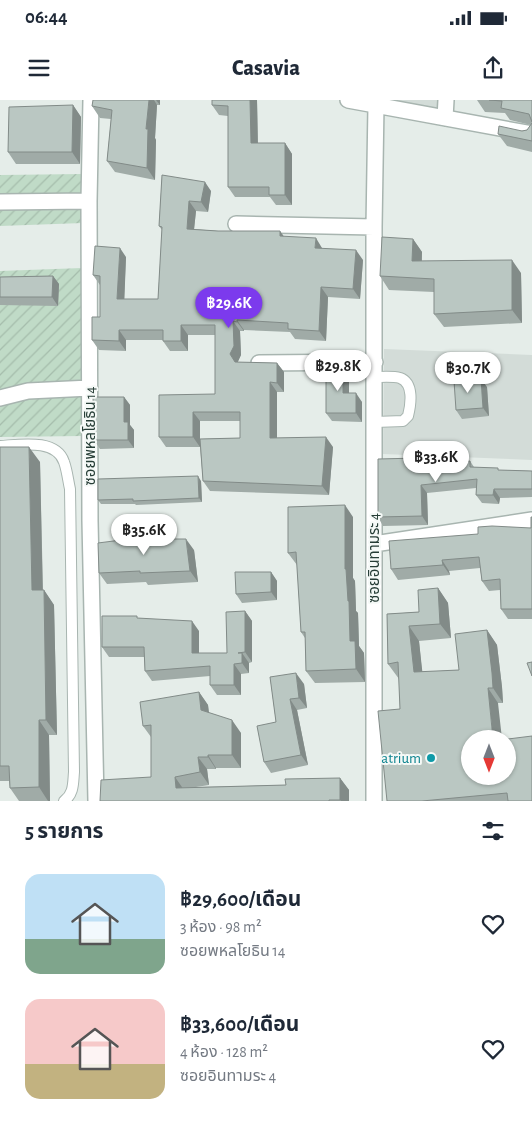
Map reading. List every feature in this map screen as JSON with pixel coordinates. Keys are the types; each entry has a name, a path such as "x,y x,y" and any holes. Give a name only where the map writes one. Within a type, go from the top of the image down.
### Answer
{"street":[{"name":"ซอยพหลโยธิน 14","path":"91,100 89,201 90,530 96,801"},
{"path":"348,100 532,134"},
{"path":"445,118 446,100"},
{"name":"ซอยอินทามระ 4","path":"372,103 374,227 374,801"},
{"path":"0,202 89,201"},
{"path":"236,224 374,227"},
{"path":"246,363 374,370"},
{"path":"0,398 28,391 90,388"},
{"path":"374,544 532,520"}],"lane":[{"path":"374,370 399,378 405,382 410,392 408,416 402,421 374,422"},
{"path":"0,446 40,445 54,449 64,459 70,489 75,730 72,790 67,800 64,801"}],"shaded area":[{"path":"389,100 440,100 439,110"},
{"path":"384,349 532,355 532,460 383,454"}],"green space":[{"path":"83,174 83,223 0,226 0,175"},
{"path":"82,268 83,436 0,437 0,271"}],"building":[{"path":"93,100 149,100 146,129 148,129 147,168 107,161 112,110 92,106"},
{"path":"212,100 250,100 251,143 285,143 285,195 269,195 269,187 228,187 228,106 212,105"},
{"path":"489,100 532,100 532,122 529,114 501,108 502,101"},
{"path":"73,105 72,152 8,152 9,107"},
{"path":"532,123 532,141 498,134 499,126 522,131 527,130"},
{"path":"162,175 205,182 201,202 189,201 187,229 280,231 280,236 316,238 315,248 356,250 353,289 321,287 319,331 288,329 288,323 233,321 234,346 230,354 235,362 277,363 277,383 270,382 270,438 326,437 322,486 203,481 200,439 240,438 240,412 193,412 193,437 159,437 159,395 215,394 215,325 181,325 181,341 163,341 163,330 119,330 119,341 92,340 92,317 100,317 100,276 93,275 95,246 120,248 117,299 158,299 162,227 159,226"},
{"path":"382,237 413,239 412,261 512,260 512,310 434,314 434,279 380,276"},
{"path":"53,276 52,297 0,297 0,277"},
{"path":"326,363 343,363 343,393 356,393 356,413 326,413"},
{"path":"481,379 483,408 456,410 454,381"},
{"path":"93,397 124,397 124,422 128,422 128,440 94,440"},
{"path":"0,447 29,447 32,590 44,590 46,720 39,720 39,787 10,788 9,766 0,766"},
{"path":"418,458 418,467 470,461 470,467 532,471 532,489 494,489 493,495 476,495 477,479 421,485 422,516 378,517 378,459"},
{"path":"198,476 199,498 133,501 133,499 98,500 98,479"},
{"path":"345,505 345,569 349,601 350,641 355,641 356,669 306,671 305,632 301,632 296,552 288,553 288,507"},
{"path":"531,517 532,609 501,609 500,579 482,581 479,557 442,560 443,565 391,569 389,541 478,534 478,527 531,528"},
{"path":"129,539 186,539 190,571 99,573 98,543"},
{"path":"235,572 271,572 271,592 236,594"},
{"path":"438,588 440,624 409,626 414,672 459,670 455,634 487,630 493,688 488,688 492,730 461,730 461,785 516,785 516,738 532,736 532,801 508,801 507,793 422,801 387,801 378,711 400,709 398,662 388,664 387,614 419,612 418,590"},
{"path":"245,611 245,652 238,653 242,653 242,663 234,664 234,685 210,685 210,666 145,671 144,647 102,647 102,616 137,616 137,618 192,621 192,653 227,653 226,612"},
{"path":"532,662 532,676 527,663"},
{"path":"296,673 299,698 290,699 301,755 264,762 257,726 276,722 270,677"},
{"path":"199,692 201,710 232,720 232,755 198,757 200,772 175,777 176,788 286,785 285,779 340,778 340,800 100,801 101,780 151,777 151,725 143,726 140,702"}],"place":[{"name":"atrium","path":"431,758"}]}
